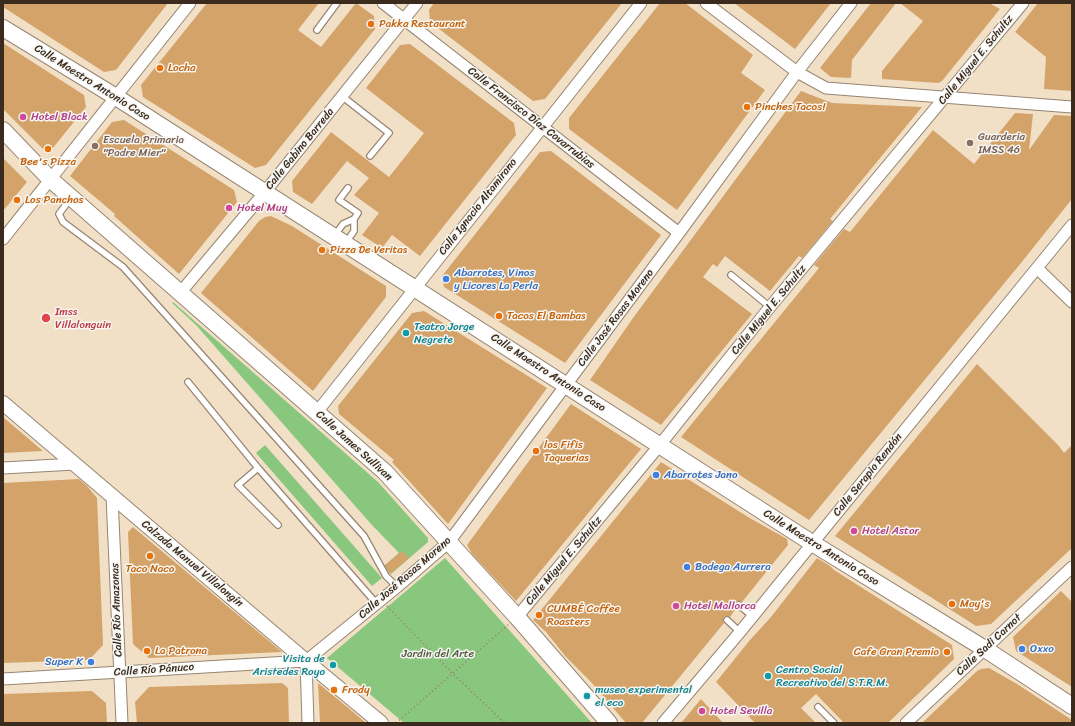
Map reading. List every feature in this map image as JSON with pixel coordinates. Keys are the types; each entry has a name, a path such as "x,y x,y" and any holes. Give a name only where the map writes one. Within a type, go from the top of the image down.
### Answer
{"main road":[{"name":"Calle Maestro Antonio Caso","path":"3,28 116,97 812,543 985,649 1072,706"},
{"name":"Calle James Sullivan","path":"3,130 50,179 385,472 517,618 609,723"}],"street":[{"path":"3,239 190,3"},
{"name":"Calle Francisco Díaz Covarrubias","path":"383,3 679,233"},
{"name":"Calle Gabino Barreda","path":"180,293 343,97 417,3"},
{"name":"Calle Ignacio Altamirano","path":"317,412 641,3"},
{"path":"706,3 797,72 826,88 1072,107"},
{"name":"Calle José Rosas Moreno","path":"306,661 397,587 449,542 567,385 797,72 850,3"},
{"name":"Calle Miguel E. Schultz","path":"517,618 660,446 770,307 1023,3"},
{"name":"Calle Serapio Rendón","path":"663,723 740,632 1072,226"},
{"path":"1037,268 1072,302"},
{"name":"Calzada Manuel Villalongín","path":"3,403 381,723"},
{"path":"3,468 75,464"},
{"name":"Calle Río Amazonas","path":"112,496 122,723"},
{"name":"Calle Sadi Carnot","path":"906,723 1072,567"},
{"path":"306,661 308,723"},
{"name":"Calle Río Pánuco","path":"3,679 306,661"}],"lane":[{"path":"317,30 337,3"},
{"path":"343,97 389,133 370,156"},
{"path":"340,240 343,224 354,218 358,213 339,200 348,188"},
{"path":"71,197 59,214 63,222 123,267 364,536 386,576 397,587"},
{"path":"340,240 354,231 354,218"},
{"path":"731,275 770,307"},
{"path":"188,382 258,468 378,602"},
{"path":"258,468 238,485 278,525"},
{"path":"738,605 753,616"},
{"path":"727,620 740,632"},
{"path":"818,707 834,723"}],"path":[{"path":"378,602 505,723"},
{"path":"396,723 517,618"}],"green space":[{"path":"173,302 378,482 428,538 428,542 391,574 384,566 399,553 371,524 196,325 172,303"},
{"path":"265,445 382,578 372,586 256,453"},
{"name":"Jardin del Arte","path":"445,558 592,723 404,723 327,658"}],"building":[{"path":"3,3 168,3 116,70 104,72 3,7"},
{"path":"207,3 319,3 298,30 321,47 356,3 374,16 375,29 266,165 255,168 143,97 141,85"},
{"path":"434,3 622,3 545,99 533,101 430,22 429,10"},
{"path":"660,3 685,3 753,55 741,73 765,90 677,210 569,129 569,118"},
{"path":"734,3 831,3 795,49"},
{"path":"871,3 896,3 852,60 851,78 831,77 820,68"},
{"path":"900,3 989,3 1000,9 942,81 938,83 882,79 882,71 923,21"},
{"path":"1038,3 1072,3 1072,91 1044,89 1046,57 1015,32"},
{"path":"3,43 84,95 86,107 48,154 3,109"},
{"path":"410,44 514,123 516,135 420,256 392,235 382,248 362,235 379,213 354,195 369,178 347,161 312,204 293,192 292,181 331,132 389,177 424,133 366,88 400,45"},
{"path":"801,91 832,103 922,107 830,219 833,221 802,258 799,256 770,291 725,256 717,267 713,264 703,277 752,314 661,425 590,380 633,318"},
{"path":"1015,113 1033,114 1029,150 1054,115 1072,116 1072,199 809,520 681,437 819,268 814,265 844,229 850,232 933,130 974,164"},
{"path":"124,120 234,190 237,202 179,274 114,216 115,214 70,176 112,122"},
{"path":"551,151 661,235 565,363 444,287 442,276 540,152"},
{"path":"3,158 27,182 3,211"},
{"path":"271,216 292,226 386,286 386,297 313,391 201,293 259,221 265,217"},
{"path":"424,311 547,388 448,524 392,462 394,460 339,414 338,406 412,313"},
{"path":"977,364 1058,445 1064,453 1072,445 1072,548 991,624 976,626 835,536"},
{"path":"571,404 641,449 516,601 472,554 467,545"},
{"path":"3,417 10,423 43,451 3,453"},
{"path":"661,462 748,517 787,539 788,545 742,602 738,601 736,603 736,608 730,617 724,617 724,623 642,723 626,723 591,682 566,657 546,632 533,620"},
{"path":"79,479 97,498 103,645 89,660 3,663 3,483"},
{"path":"133,527 282,652 149,658 133,644 128,532"},
{"path":"402,551 409,558 390,574 385,565"},
{"path":"817,558 952,645 954,659 888,723 844,723 816,694 801,708 816,723 755,723 716,682 771,617"},
{"path":"1061,591 1072,602 1072,687 1016,651 1013,637"},
{"path":"989,668 1017,684 1072,720 1072,723 922,723 977,671"},
{"path":"282,683 288,688 289,723 137,723 135,702 149,687"},
{"path":"318,683 352,711 366,723 320,723"},
{"path":"92,691 106,703 107,723 3,723 3,694"},
{"name":"Hotel Sevilla","path":"701,699 723,723 681,723"}],"place":[{"name":"Pakka Restaurant","path":"371,24"},
{"name":"Locha","path":"160,68"},
{"name":"Pinches Tacos!","path":"747,107"},
{"name":"Hotel Black","path":"23,117"},
{"name":"Guarderia IMSS 46","path":"970,143"},
{"name":"Escuela Primaria \"Padre Mier\"","path":"95,146"},
{"name":"Bee's Pizza","path":"48,149"},
{"name":"Los Panchos","path":"17,200"},
{"name":"Hotel Muy","path":"229,208"},
{"name":"Pizza De Veritas","path":"322,250"},
{"name":"Abarrotes, Vinos y Licores La Perla","path":"446,279"},
{"name":"Tacos El Bambas","path":"499,316"},
{"name":"Imss Villalonguin","path":"46,318"},
{"name":"Teatro Jorge Negrete","path":"406,333"},
{"name":"los Fifis Taquerias","path":"536,451"},
{"name":"Abarrotes Jano","path":"656,475"},
{"name":"Hotel Astor","path":"854,531"},
{"name":"Taco Naco","path":"150,556"},
{"name":"Bodega Aurrera","path":"687,567"},
{"name":"Moy's","path":"952,604"},
{"name":"Hotel Mallorca","path":"676,606"},
{"name":"CUMBÉ Coffee Roasters","path":"539,615"},
{"name":"Oxxo","path":"1022,649"},
{"name":"La Patrona","path":"147,651"},
{"name":"Cafe Gran Premio","path":"947,652"},
{"name":"Super K","path":"91,662"},
{"name":"Visita de Aristedes Royo","path":"333,665"},
{"name":"Centro Social Recreativo del S.T.R.M.","path":"768,676"},
{"name":"Frody","path":"334,690"},
{"name":"museo experimental el eco","path":"587,696"},
{"name":"Hotel Sevilla","path":"702,711"}]}
